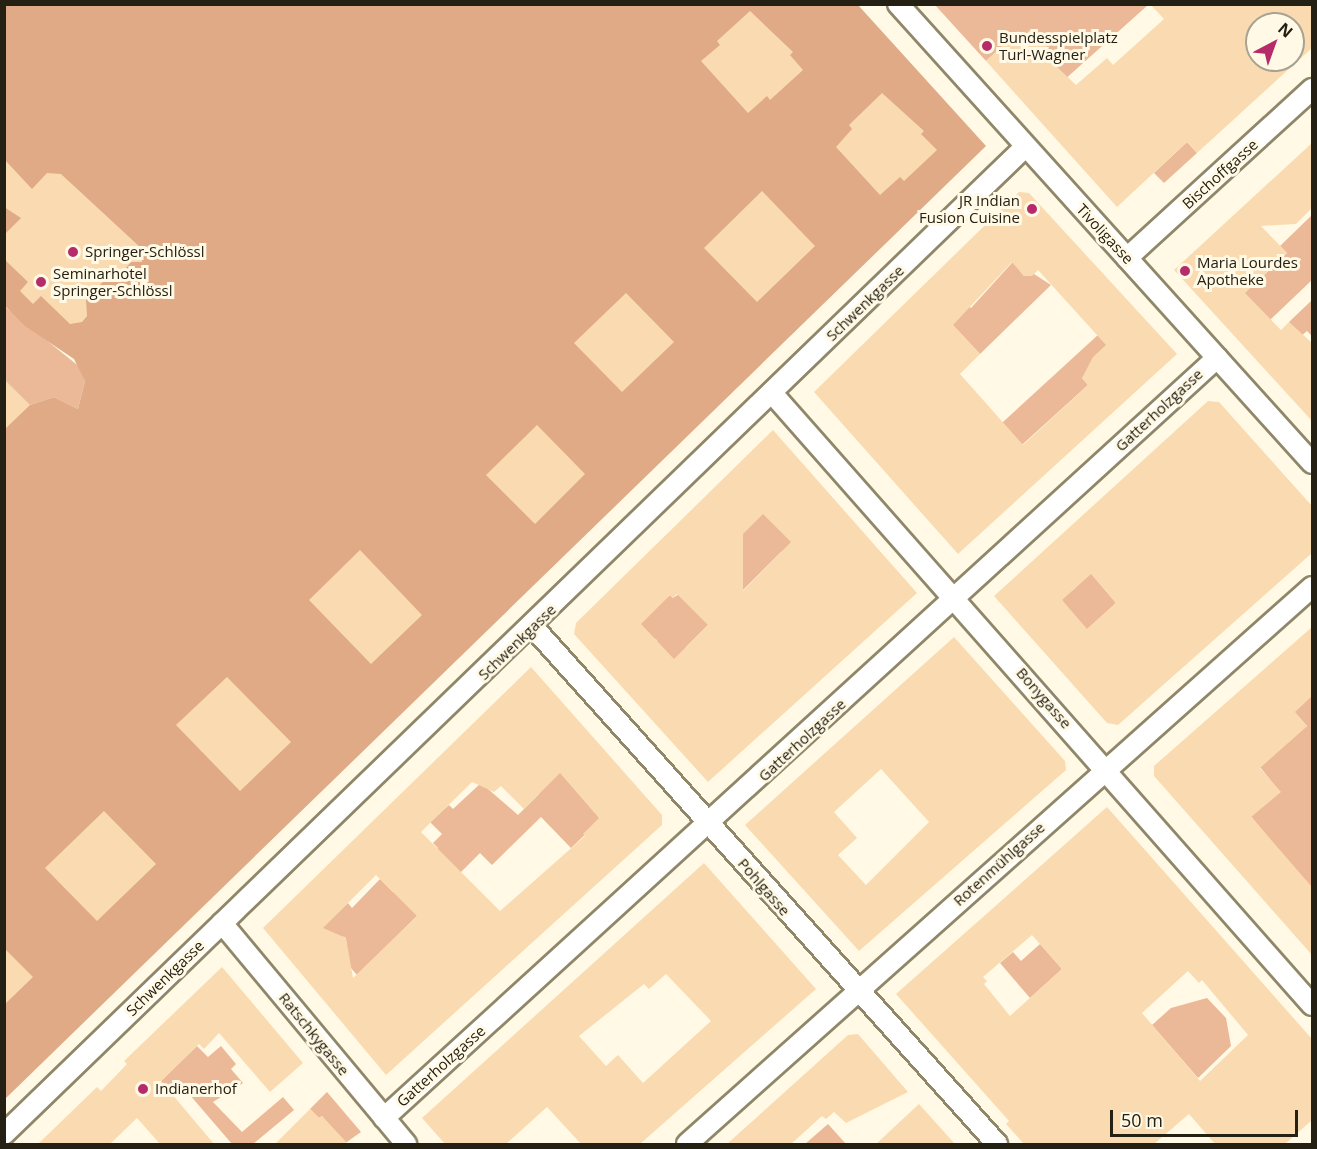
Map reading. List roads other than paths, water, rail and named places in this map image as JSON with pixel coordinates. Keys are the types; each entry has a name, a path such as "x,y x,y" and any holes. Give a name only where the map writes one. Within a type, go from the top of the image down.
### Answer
{"street":[{"name":"Tivoligasse","path":"898,4 1312,463"},
{"name":"Bischoffgasse","path":"1127,258 1312,89"},
{"name":"Schwenkgasse","path":"4,1134 533,627 1026,146"},
{"name":"Gatterholzgasse","path":"384,1118 709,825 1217,358"},
{"name":"Bonygasse","path":"772,393 956,598 1312,1005"},
{"name":"Rotenmühlgasse","path":"687,1144 1312,586"},
{"name":"Pohlgasse","path":"533,627 997,1144"},
{"name":"Ratschkygasse","path":"222,923 406,1144"}],"place":[{"name":"Bundesspielplatz Turl-Wagner","path":"987,46"},
{"name":"JR Indian Fusion Cuisine","path":"1032,209"},
{"name":"Springer-Schlössl","path":"73,252"},
{"name":"Maria Lourdes Apotheke","path":"1185,271"},
{"name":"Seminarhotel Springer-Schlössl","path":"41,282"},
{"name":"Indianerhof","path":"143,1089"}]}
